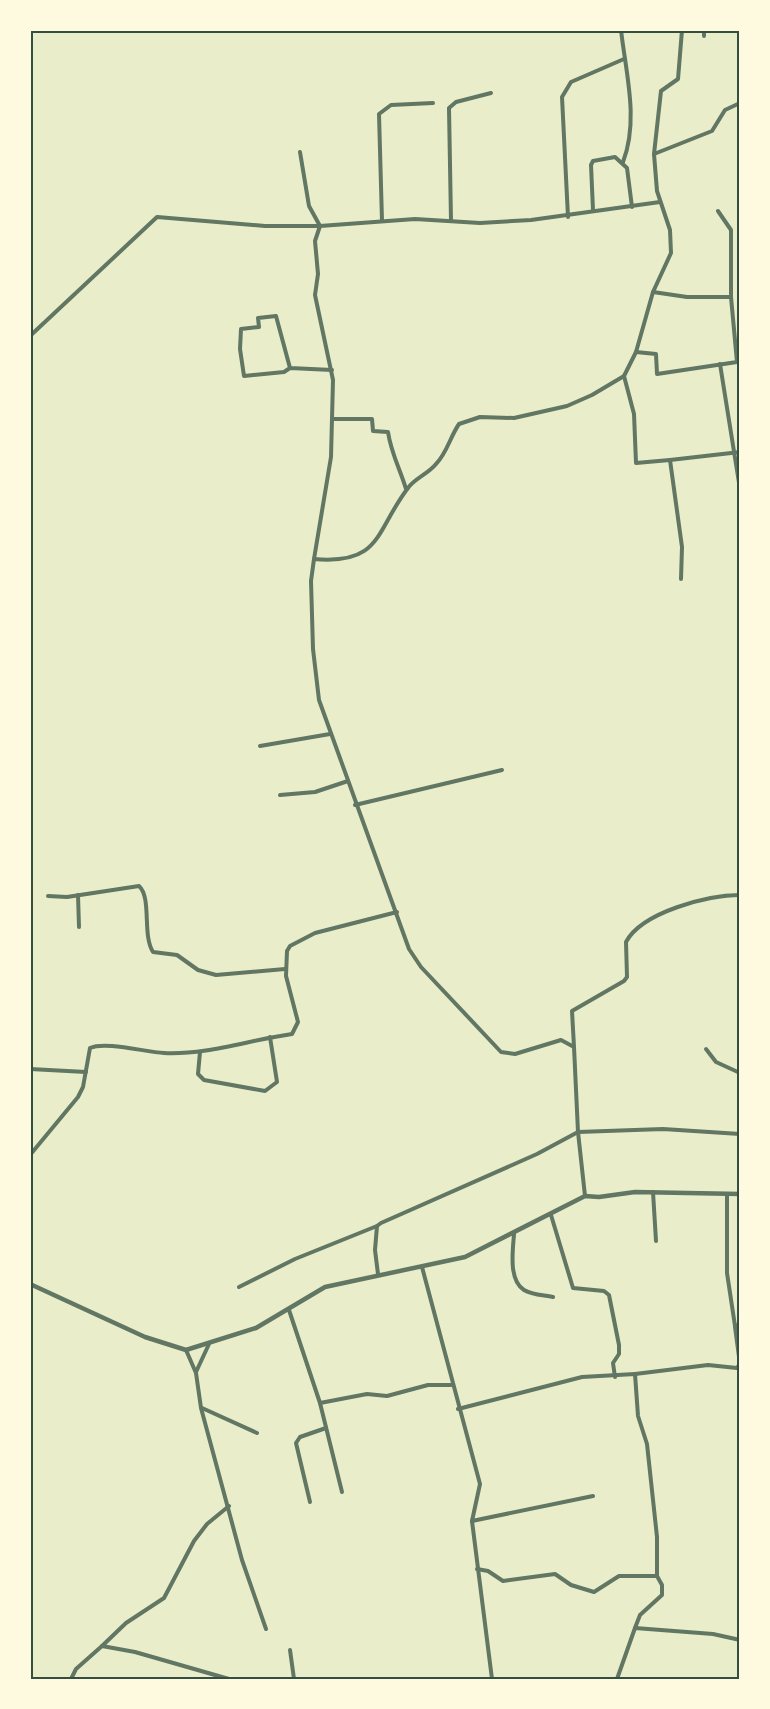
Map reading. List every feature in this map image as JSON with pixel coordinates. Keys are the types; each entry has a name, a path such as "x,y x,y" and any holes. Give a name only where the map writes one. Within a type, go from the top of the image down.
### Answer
{"street":[{"path":"621,30 631,122 623,162"},
{"path":"314,559 343,561 368,550 380,535 406,490 436,465 459,424 468,419 514,418 567,406 611,385 624,376 636,352 653,292 671,253 672,244 660,202 654,154 661,91 678,79 682,30"},
{"path":"704,30 704,36"},
{"path":"568,216 562,98 564,89 571,82 624,59"},
{"path":"451,221 449,108 456,102 491,93"},
{"path":"382,221 379,114 391,105 433,103"},
{"path":"654,154 712,131 725,110 740,104"},
{"path":"300,152 309,206 320,226 315,241 318,274 315,296 332,370 331,457 311,581 315,676 319,700 355,805 409,949 421,967 501,1052 515,1054 561,1040 574,1047"},
{"path":"593,210 593,161 615,157 627,168 632,207"},
{"path":"30,336 157,218 265,226 320,226 426,218 480,223 568,216 593,210 660,202"},
{"path":"636,352 656,354 657,374 738,361 731,297 731,230 718,211"},
{"path":"653,292 687,297 731,297"},
{"path":"290,368 276,316 258,318 259,327 241,329 240,349 244,376 284,372 290,368 332,370"},
{"path":"720,364 740,489"},
{"path":"624,376 634,414 636,463 740,452"},
{"path":"332,419 372,419 373,431 388,432 391,454 400,468 406,490"},
{"path":"670,460 682,547 681,579"},
{"path":"260,746 330,734"},
{"path":"355,805 502,770"},
{"path":"279,795 315,792 348,781"},
{"path":"48,896 78,895 139,886 145,898 145,922 151,949 177,955 202,972 216,975 285,969"},
{"path":"78,895 79,927"},
{"path":"585,1196 578,1132 572,1011 624,981 627,977 626,942 636,930 680,904 714,897 740,895"},
{"path":"30,1155 78,1097 86,1072 89,1052 95,1046 164,1053 200,1052 292,1034 298,1022 285,969 287,951 300,938 397,912"},
{"path":"200,1052 198,1074 204,1080 265,1091 277,1082 270,1037"},
{"path":"706,1049 716,1062 740,1073"},
{"path":"30,1069 86,1072"},
{"path":"239,1287 295,1260 537,1154 578,1132 663,1129 740,1134"},
{"path":"653,1192 656,1241"},
{"path":"30,1284 145,1338 186,1350 256,1328 290,1310 318,1290 378,1274 422,1268 465,1257 552,1215 585,1196 653,1192 740,1194"},
{"path":"458,1409 582,1377 615,1377 708,1365 737,1368 740,1364 738,1326 727,1273 727,1194"},
{"path":"552,1215 573,1288 604,1291 609,1295 619,1345 619,1354 613,1363 615,1377"},
{"path":"377,1226 375,1250 378,1274"},
{"path":"514,1234 513,1266 520,1286 528,1292 553,1297"},
{"path":"422,1268 451,1385 480,1484 472,1521 492,1679"},
{"path":"290,1310 320,1403 342,1492"},
{"path":"196,1373 209,1344"},
{"path":"186,1350 196,1373 201,1408 242,1560 266,1629"},
{"path":"617,1679 640,1615 662,1595 662,1585 657,1576 657,1537 647,1444 638,1416 635,1374"},
{"path":"320,1403 367,1394 387,1396 428,1385 451,1385"},
{"path":"201,1408 257,1433"},
{"path":"309,1502 296,1443 300,1437 326,1428"},
{"path":"472,1521 593,1496"},
{"path":"71,1679 76,1669 126,1623 164,1598 194,1541 207,1524 229,1506"},
{"path":"477,1569 484,1569 503,1581 555,1574 571,1585 594,1592 619,1576 657,1576"},
{"path":"635,1628 713,1634 740,1640"},
{"path":"102,1646 135,1652 229,1679"},
{"path":"290,1650 294,1679"}]}
